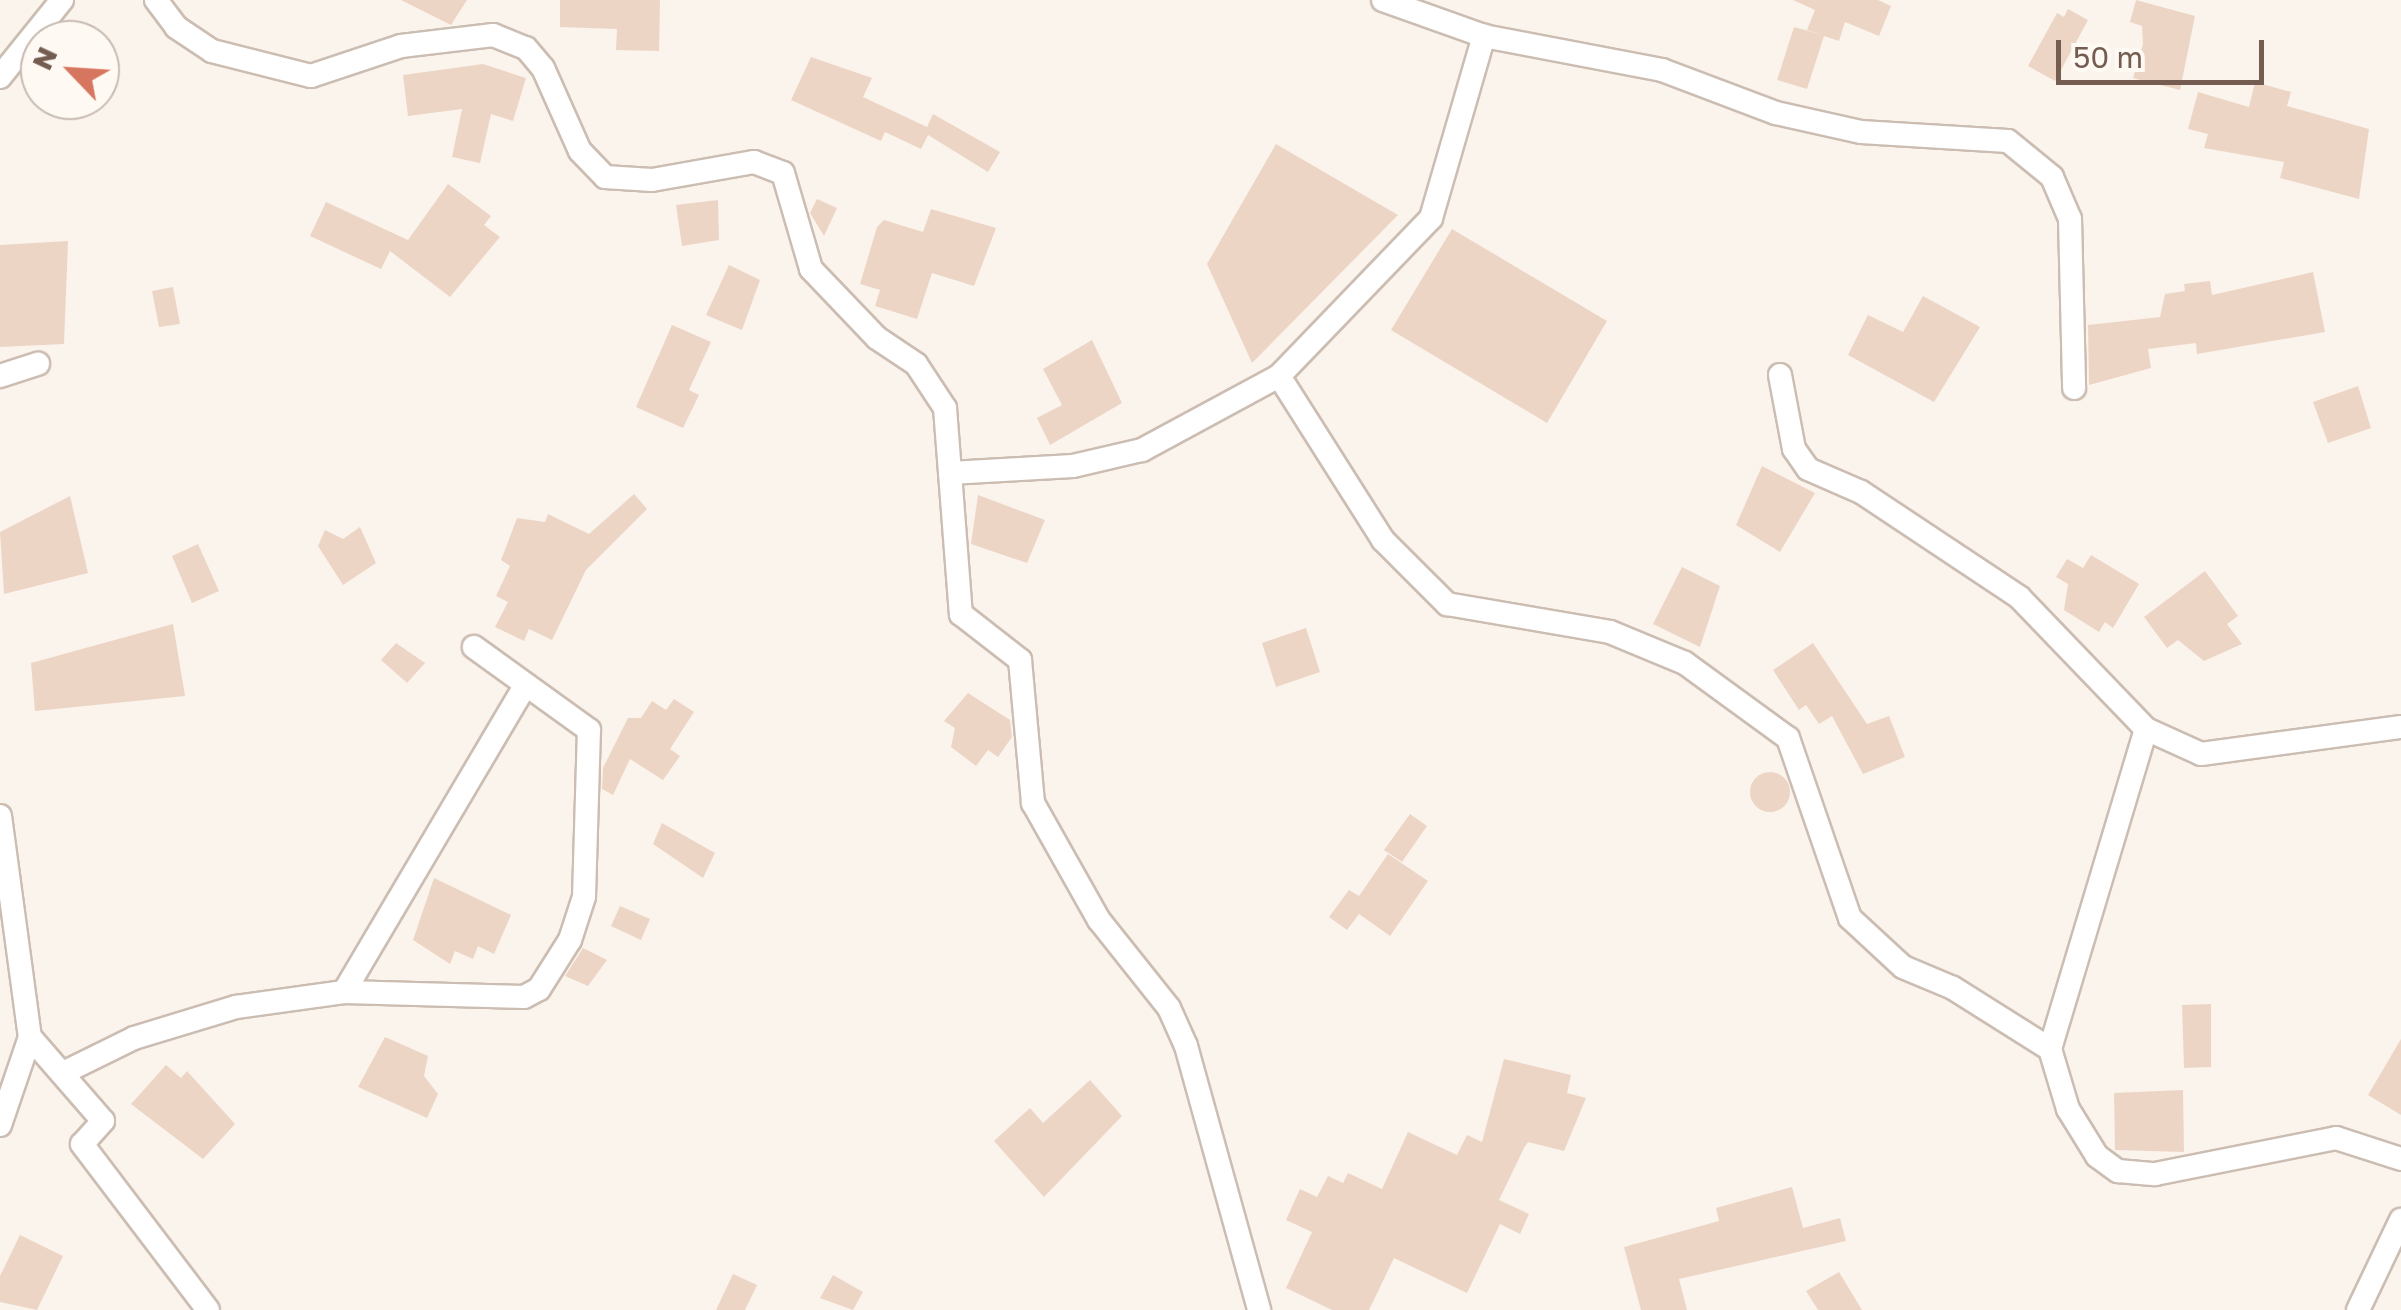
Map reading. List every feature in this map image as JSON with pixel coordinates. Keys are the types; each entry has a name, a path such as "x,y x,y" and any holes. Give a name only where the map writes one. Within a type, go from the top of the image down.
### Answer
{"street":[{"path":"0,77 62,0"},
{"path":"156,0 212,51 311,76 401,46 493,34 526,48 543,68 580,151 605,176 652,180 754,162 778,170 795,201 811,269 932,383 945,408 961,614 1020,660 1033,803 1099,920 1169,1008 1186,1046 1259,1310"},
{"path":"1383,0 1484,36 1662,70 1776,112 1861,132 2008,141 2052,177 2070,220 2074,388"},
{"path":"950,473 1074,466 1142,450 1279,376 1430,218 1484,36"},
{"path":"0,376 38,364"},
{"path":"1780,375 1794,448 1808,470 1861,492 2019,597 2146,729 2200,754 2401,727"},
{"path":"1279,376 1383,540 1447,604 1610,632 1685,664 1788,738 1850,918 1904,968 1953,988 2050,1050"},
{"path":"64,1072 181,1021 344,992 524,998 540,988 570,940 584,897 589,730 524,688 474,647"},
{"path":"344,992 524,688"},
{"path":"2146,729 2050,1050 2068,1110 2097,1156 2118,1171 2155,1174 2336,1138 2401,1159"},
{"path":"0,816 10,964 30,1036 103,1121 82,1144 208,1310"},
{"path":"0,1125 30,1036"},
{"path":"2358,1310 2401,1220"}],"building":[{"path":"401,0 467,0 451,25"},
{"path":"560,0 660,0 659,51 616,50 617,29 560,27"},
{"path":"1793,0 1878,0 1891,6 1879,36 1845,22 1839,41 1824,36 1807,89 1777,80 1794,27 1823,35 1807,30 1815,10"},
{"path":"2136,0 2195,16 2180,90 2133,78 2143,44 2142,26 2130,22"},
{"path":"2068,9 2088,20 2055,81 2028,66 2057,13 2064,17"},
{"path":"811,57 872,78 863,97 927,127 933,114 1000,152 988,172 928,135 921,149 885,132 881,141 791,100"},
{"path":"483,64 526,78 513,121 491,114 480,163 452,157 462,109 408,116 403,75"},
{"path":"2255,82 2291,92 2287,106 2369,129 2359,199 2280,178 2284,162 2204,148 2208,134 2188,129 2198,92 2249,107"},
{"path":"1276,144 1398,215 1252,363 1207,264"},
{"path":"448,184 491,216 484,225 500,237 450,297 390,251 381,269 310,236 326,202 408,240"},
{"path":"817,199 837,208 824,236 810,213"},
{"path":"718,200 719,240 682,246 676,205"},
{"path":"931,209 996,228 974,286 932,273 917,319 875,306 880,290 860,284 877,227 884,220 923,232"},
{"path":"1452,229 1607,321 1547,423 1391,330"},
{"path":"68,241 64,344 0,347 0,245"},
{"path":"729,265 760,280 742,330 706,315"},
{"path":"2313,272 2325,332 2197,354 2196,343 2148,349 2151,368 2089,385 2088,325 2160,317 2165,294 2185,291 2184,284 2210,281 2212,295"},
{"path":"173,287 180,324 159,327 152,291"},
{"path":"1923,296 1980,327 1934,402 1848,355 1868,315 1903,332"},
{"path":"672,325 711,342 689,390 699,395 683,428 636,407"},
{"path":"1092,340 1122,403 1050,445 1037,418 1062,405 1043,369"},
{"path":"2358,386 2371,428 2328,443 2313,402"},
{"path":"1762,466 1815,493 1780,552 1736,525"},
{"path":"634,494 647,509 586,570 552,640 529,629 524,641 495,627 508,602 496,596 510,566 501,560 517,518 545,522 548,514 589,534"},
{"path":"978,495 1045,520 1027,563 971,544"},
{"path":"70,496 88,573 4,594 0,532"},
{"path":"360,527 376,563 343,585 318,546 325,530 343,539"},
{"path":"198,544 219,591 192,603 172,556"},
{"path":"2091,555 2139,584 2113,628 2105,622 2099,632 2064,610 2068,584 2056,577 2067,559 2083,568"},
{"path":"1682,567 1720,586 1700,647 1653,624"},
{"path":"2205,571 2238,616 2227,624 2242,644 2204,661 2178,640 2167,648 2144,617"},
{"path":"173,624 185,696 35,711 31,663"},
{"path":"1306,628 1320,672 1276,687 1262,643"},
{"path":"396,643 425,663 407,683 381,660"},
{"path":"1813,643 1867,724 1889,716 1905,757 1863,774 1832,716 1819,724 1806,705 1799,710 1773,670"},
{"path":"968,693 1010,720 1012,737 998,757 988,750 976,766 951,747 955,728 944,721"},
{"path":"674,699 694,712 670,749 680,756 663,780 630,759 613,795 602,789 603,768 628,718 641,718 652,701 666,710"},
{"path":"1770,772 1784,778 1790,792 1784,806 1770,812 1756,806 1750,792 1756,778"},
{"path":"1410,814 1427,826 1402,862 1384,850"},
{"path":"662,823 715,853 703,878 653,844"},
{"path":"1388,854 1428,881 1390,936 1359,914 1347,930 1329,917 1349,890 1359,896"},
{"path":"434,878 511,915 494,954 478,946 473,959 455,951 450,964 413,940"},
{"path":"620,906 650,919 641,940 611,926"},
{"path":"583,948 607,960 588,986 565,976"},
{"path":"2211,1004 2211,1067 2184,1068 2182,1005"},
{"path":"385,1037 428,1056 424,1076 438,1094 427,1118 358,1087"},
{"path":"2401,1039 2401,1115 2368,1095"},
{"path":"1504,1059 1571,1075 1567,1093 1586,1098 1564,1151 1528,1142 1524,1148 1499,1200 1529,1214 1520,1234 1500,1224 1467,1293 1394,1258 1369,1310 1332,1310 1286,1288 1312,1232 1286,1220 1300,1189 1317,1197 1328,1176 1343,1183 1348,1173 1382,1189 1408,1132 1457,1155 1467,1135 1482,1142"},
{"path":"166,1065 181,1078 187,1071 235,1124 203,1159 131,1104"},
{"path":"1090,1080 1122,1116 1044,1197 994,1141 1030,1108 1043,1123"},
{"path":"2183,1090 2184,1152 2115,1150 2114,1093"},
{"path":"1792,1187 1803,1228 1840,1218 1846,1241 1679,1279 1687,1310 1641,1310 1624,1247 1719,1221 1716,1208"},
{"path":"20,1235 63,1256 37,1310 0,1302 0,1276"},
{"path":"1839,1272 1862,1310 1818,1310 1806,1291"},
{"path":"733,1274 757,1285 745,1310 716,1310"},
{"path":"833,1275 863,1292 853,1310 820,1298"}]}
